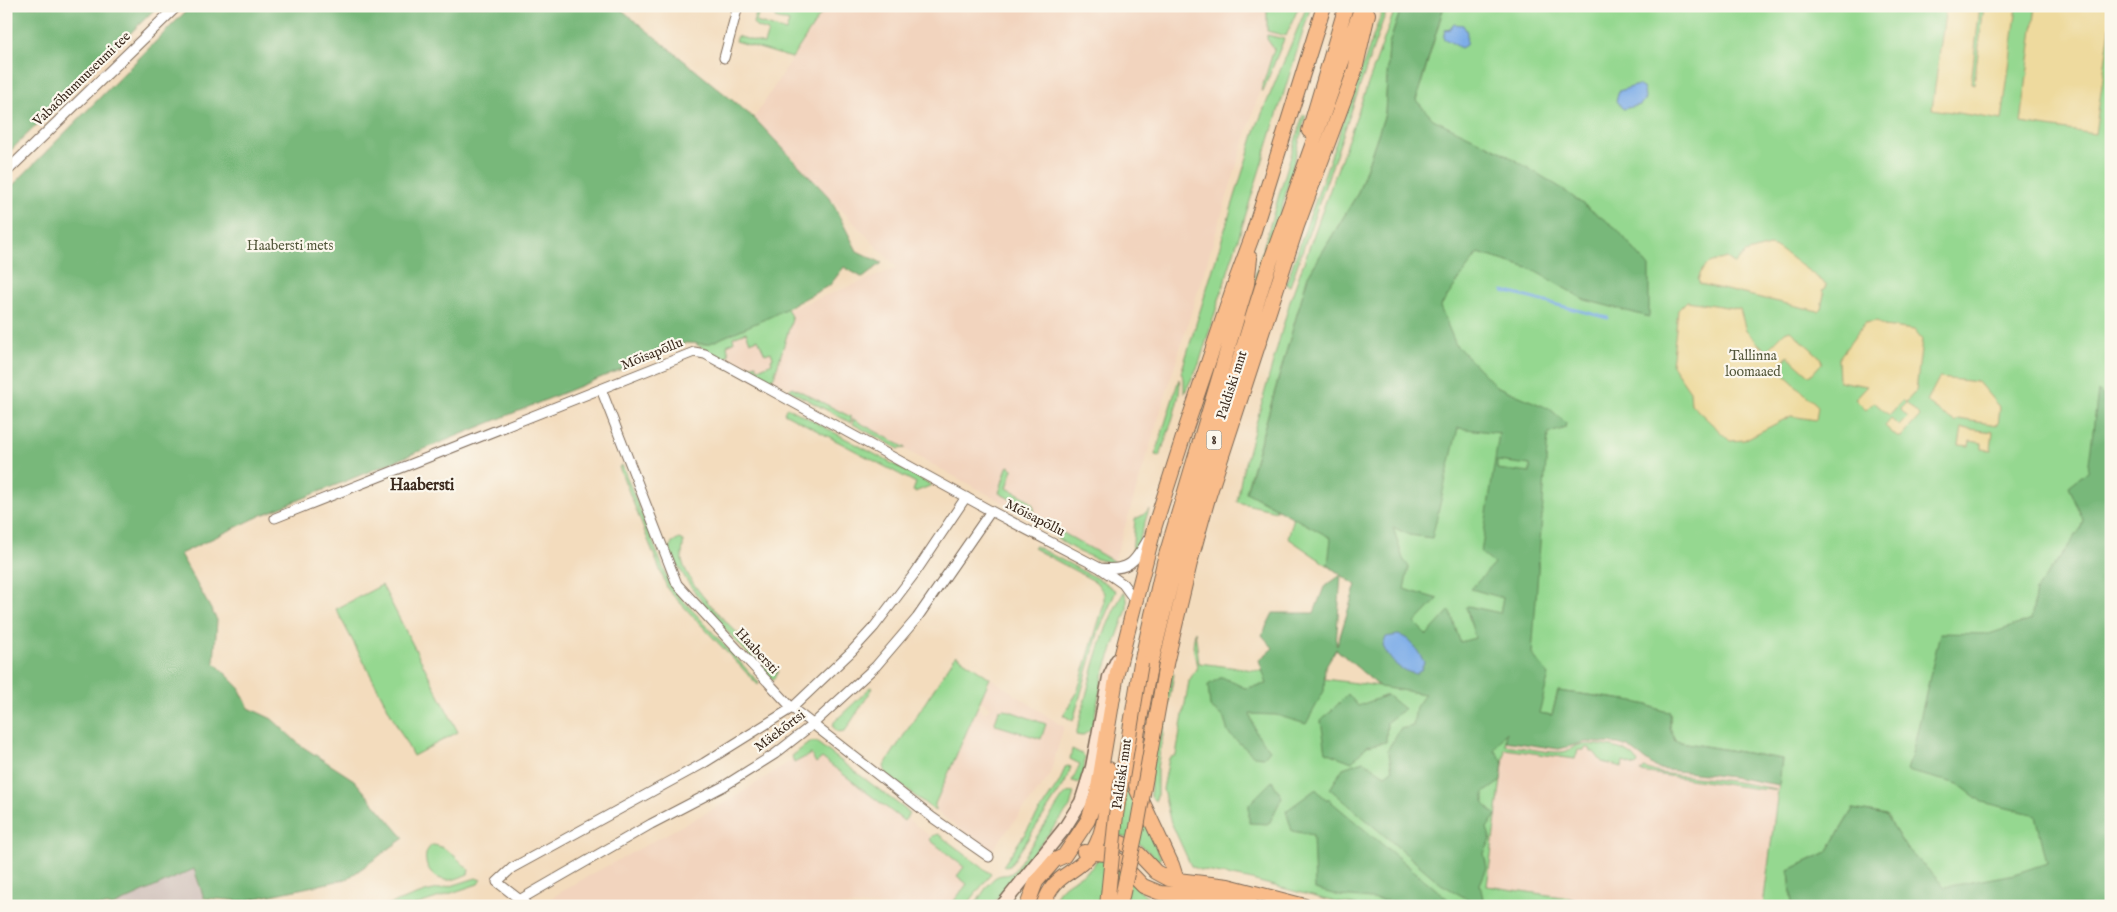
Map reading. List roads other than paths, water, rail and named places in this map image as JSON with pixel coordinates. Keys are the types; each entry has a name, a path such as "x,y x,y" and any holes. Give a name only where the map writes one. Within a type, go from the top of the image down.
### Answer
{"main road":[{"name":"Paldiski mnt","path":"1027,906 1036,882 1055,860 1064,856 1078,837 1088,820 1097,794 1111,700 1155,526 1184,433 1252,238 1324,6"},
{"path":"1292,200 1313,112 1346,6"},
{"name":"Paldiski mnt","path":"1182,901 1181,880 1137,790 1134,762 1136,735 1175,566 1292,200 1362,6"},
{"name":"Paldiski mnt","path":"1120,906 1137,827 1166,664 1190,563 1211,490 1297,226 1356,70 1360,43 1370,6"},
{"name":"Paldiski mnt","path":"1107,906 1116,815 1141,664 1164,562 1247,284 1252,238"},
{"path":"1043,906 1052,887 1061,877 1081,863 1092,852 1103,826 1109,753 1122,680 1125,642"},
{"path":"1002,906 1072,819 1087,786 1092,767 1109,677 1125,642"},
{"path":"1043,854 1056,845 1078,837 1099,836 1126,844 1163,877 1228,886 1305,906"},
{"path":"1064,856 1072,853 1092,852 1106,854 1118,860 1143,886 1159,899 1182,901 1266,896"},
{"path":"1147,862 1153,872 1159,899"}],"street":[{"name":"Vabaõhumuuseumi tee","path":"6,172 177,6"},
{"path":"724,58 738,6"},
{"name":"Mõisapõllu","path":"275,518 694,352 705,354 991,511 1100,568 1123,584 1136,603"},
{"name":"Haabersti","path":"601,389 677,584 792,708 933,818 989,857"},
{"name":"Mäekõrtsi","path":"966,496 915,573 874,627 852,651 792,708 704,763 512,868 497,882 521,899 651,824 724,786 775,754 812,725 876,666 917,618 991,511"},
{"name":"Mõisapõllu","path":"1100,568 1115,569 1126,567 1132,562 1155,526"},
{"path":"521,899 528,906"}],"water":[{"path":"1454,24 1463,25 1467,32 1466,45 1461,48 1443,38 1445,30 1450,29"},
{"path":"1638,85 1644,89 1645,99 1640,105 1623,109 1616,101 1619,91"},
{"path":"1398,635 1410,642 1424,662 1421,670 1416,674 1400,668 1383,646 1386,637"}],"waterway":[{"path":"1503,291 1608,318"}],"district":[{"name":"Haabersti","path":"422,486"}],"park label":[{"name":"Haabersti mets","path":"290,246"},
{"name":"Tallinna loomaaed","path":"1753,364"}]}
